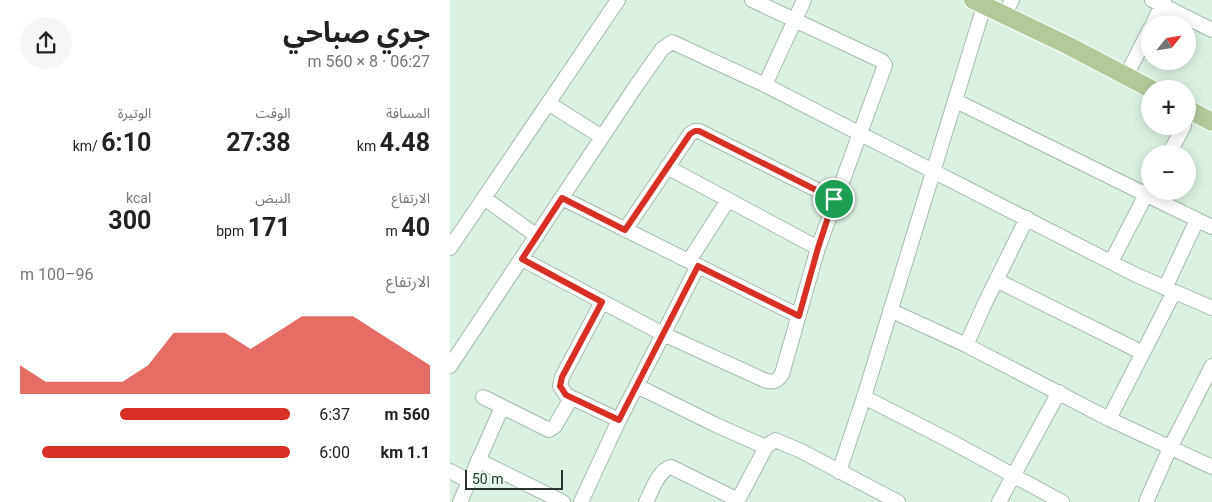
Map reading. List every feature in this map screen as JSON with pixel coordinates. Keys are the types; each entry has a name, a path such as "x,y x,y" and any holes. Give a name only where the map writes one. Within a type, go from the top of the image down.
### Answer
{"main road":[{"path":"978,3 1008,8 1141,84"},
{"path":"1196,118 1212,122"}],"street":[{"path":"450,248 618,0"},
{"path":"522,259 663,334 764,380 777,381 782,374 834,199 883,71 884,63 752,0"},
{"path":"765,85 804,0"},
{"path":"1155,15 1160,2 1212,30"},
{"path":"839,472 956,101 978,3"},
{"path":"450,366 602,137 662,49 670,42 675,42 765,85 1112,262 1169,290 1212,308"},
{"path":"1126,76 1141,47"},
{"path":"956,101 1141,188"},
{"path":"548,103 602,137"},
{"path":"625,230 690,134 695,131 699,131 834,199"},
{"path":"667,167 818,248"},
{"path":"484,198 537,236"},
{"path":"562,198 799,316"},
{"path":"581,502 619,420 663,334 694,264 728,200"},
{"path":"1112,262 1143,200"},
{"path":"1163,200 1212,227"},
{"path":"966,344 1026,218"},
{"path":"1109,419 1142,353 1197,220"},
{"path":"996,280 1142,353"},
{"path":"602,302 562,377 560,386 563,392 571,398 619,420"},
{"path":"890,310 966,344 1109,419 1212,467"},
{"path":"1146,502 1170,448 1212,366"},
{"path":"637,386 766,447"},
{"path":"999,502 1059,392"},
{"path":"483,397 548,430 554,426 571,398"},
{"path":"864,397 1062,502"},
{"path":"460,502 502,407"},
{"path":"646,502 663,472 671,467 738,501 766,447 775,440 898,502"},
{"path":"478,460 563,502"},
{"path":"450,471 469,481"}],"route":[{"path":"699,131 834,199 799,316 698,266 619,420 571,398 563,392 560,381 602,302 522,259 562,198 625,230 690,134 699,131"}]}
